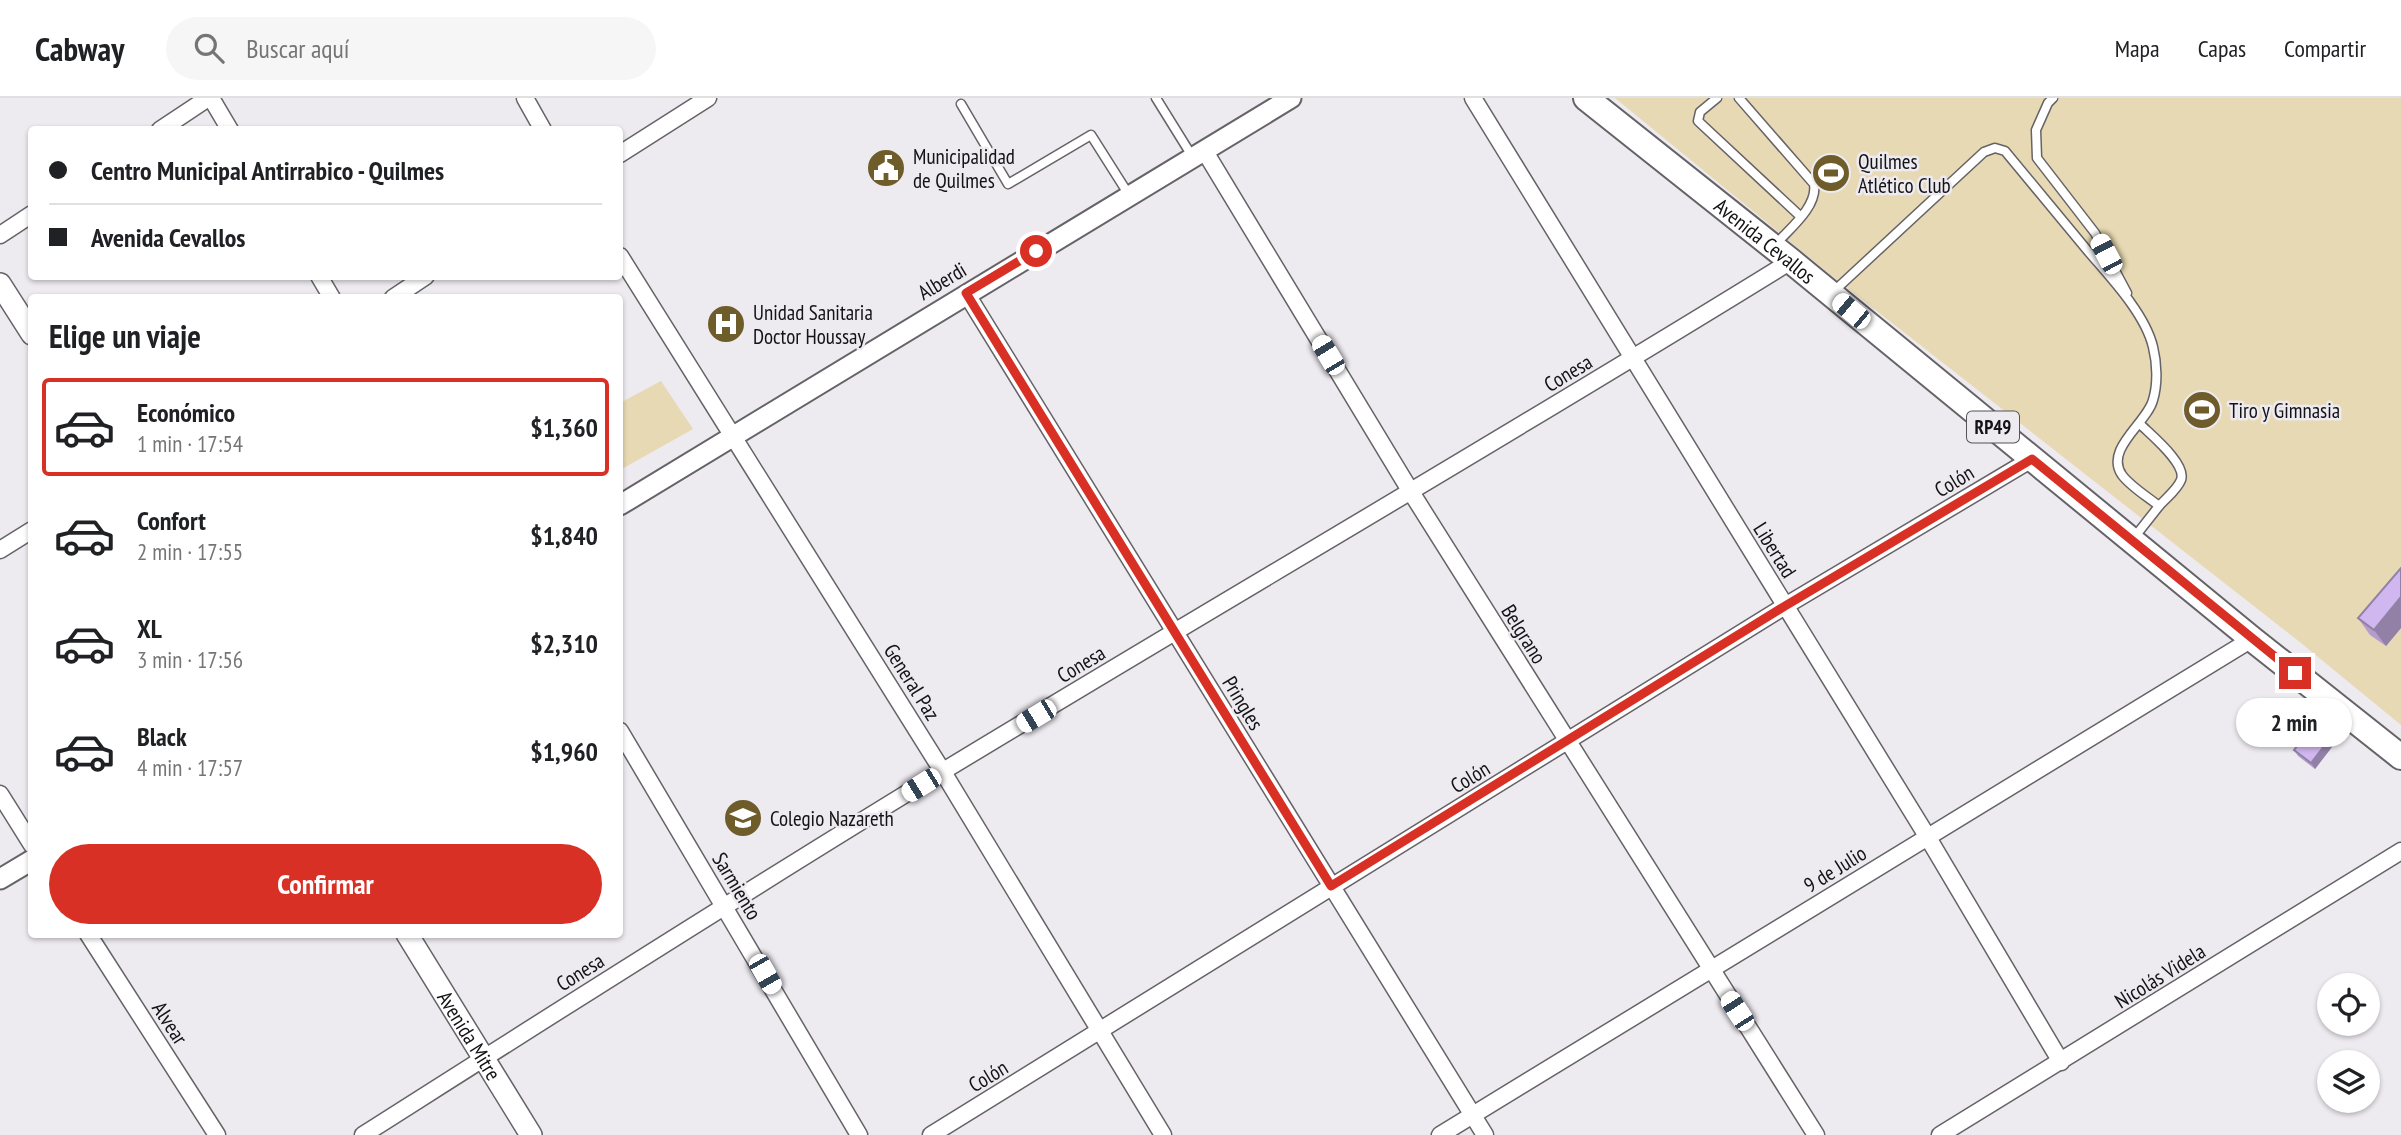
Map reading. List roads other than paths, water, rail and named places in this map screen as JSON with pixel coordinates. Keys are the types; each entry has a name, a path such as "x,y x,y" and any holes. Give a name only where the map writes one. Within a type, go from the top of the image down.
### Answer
{"main road":[{"name":"Avenida Cevallos","path":"1586,98 2401,757"},
{"path":"0,284 28,328"},
{"name":"Avenida Mitre","path":"409,938 531,1135"}],"street":[{"path":"166,126 209,98 227,126"},
{"path":"525,98 541,126"},
{"path":"623,153 708,98"},
{"name":"Alberdi","path":"623,503 1291,98"},
{"name":"Libertad","path":"1473,98 1927,836 2061,1062"},
{"name":"Belgrano","path":"1198,153 1816,1135"},
{"path":"0,235 28,217"},
{"name":"Conesa","path":"363,1135 724,905 1633,359 1782,254"},
{"name":"General Paz","path":"623,261 943,772 1163,1135"},
{"path":"399,294 420,280"},
{"name":"Pringles","path":"966,293 1485,1135"},
{"name":"Colón","path":"931,1135 1785,606 2032,459"},
{"path":"0,550 28,532"},
{"name":"9 de Julio","path":"1440,1135 2252,639"},
{"name":"Sarmiento","path":"623,736 859,1135"},
{"path":"0,794 28,839"},
{"name":"Nicolás Videla","path":"1940,1135 2401,851"},
{"path":"0,879 28,862"},
{"name":"Alvear","path":"91,938 217,1135"}],"lane":[{"path":"1156,98 1198,153"},
{"path":"1717,98 1700,112 1698,121 1800,216"},
{"path":"1739,98 1814,184 1814,196 1800,216 1782,254"},
{"path":"2053,98 2036,130 2037,158 2095,233 2153,346 2157,373 2153,402 2122,446 2118,463 2122,475 2160,506"},
{"path":"961,104 1008,184 1091,135 1129,196"},
{"path":"1831,294 1984,152 1995,148 2005,151 2111,278 2140,317"},
{"path":"2132,541 2180,483 2182,474 2179,464 2140,424"}],"place":[{"name":"Municipalidad de Quilmes","path":"886,168"},
{"name":"Quilmes Atlético Club","path":"1831,173"},
{"name":"Unidad Sanitaria Doctor Houssay","path":"726,324"},
{"name":"Tiro y Gimnasia","path":"2202,410"},
{"name":"Colegio Nazareth","path":"743,818"}]}
